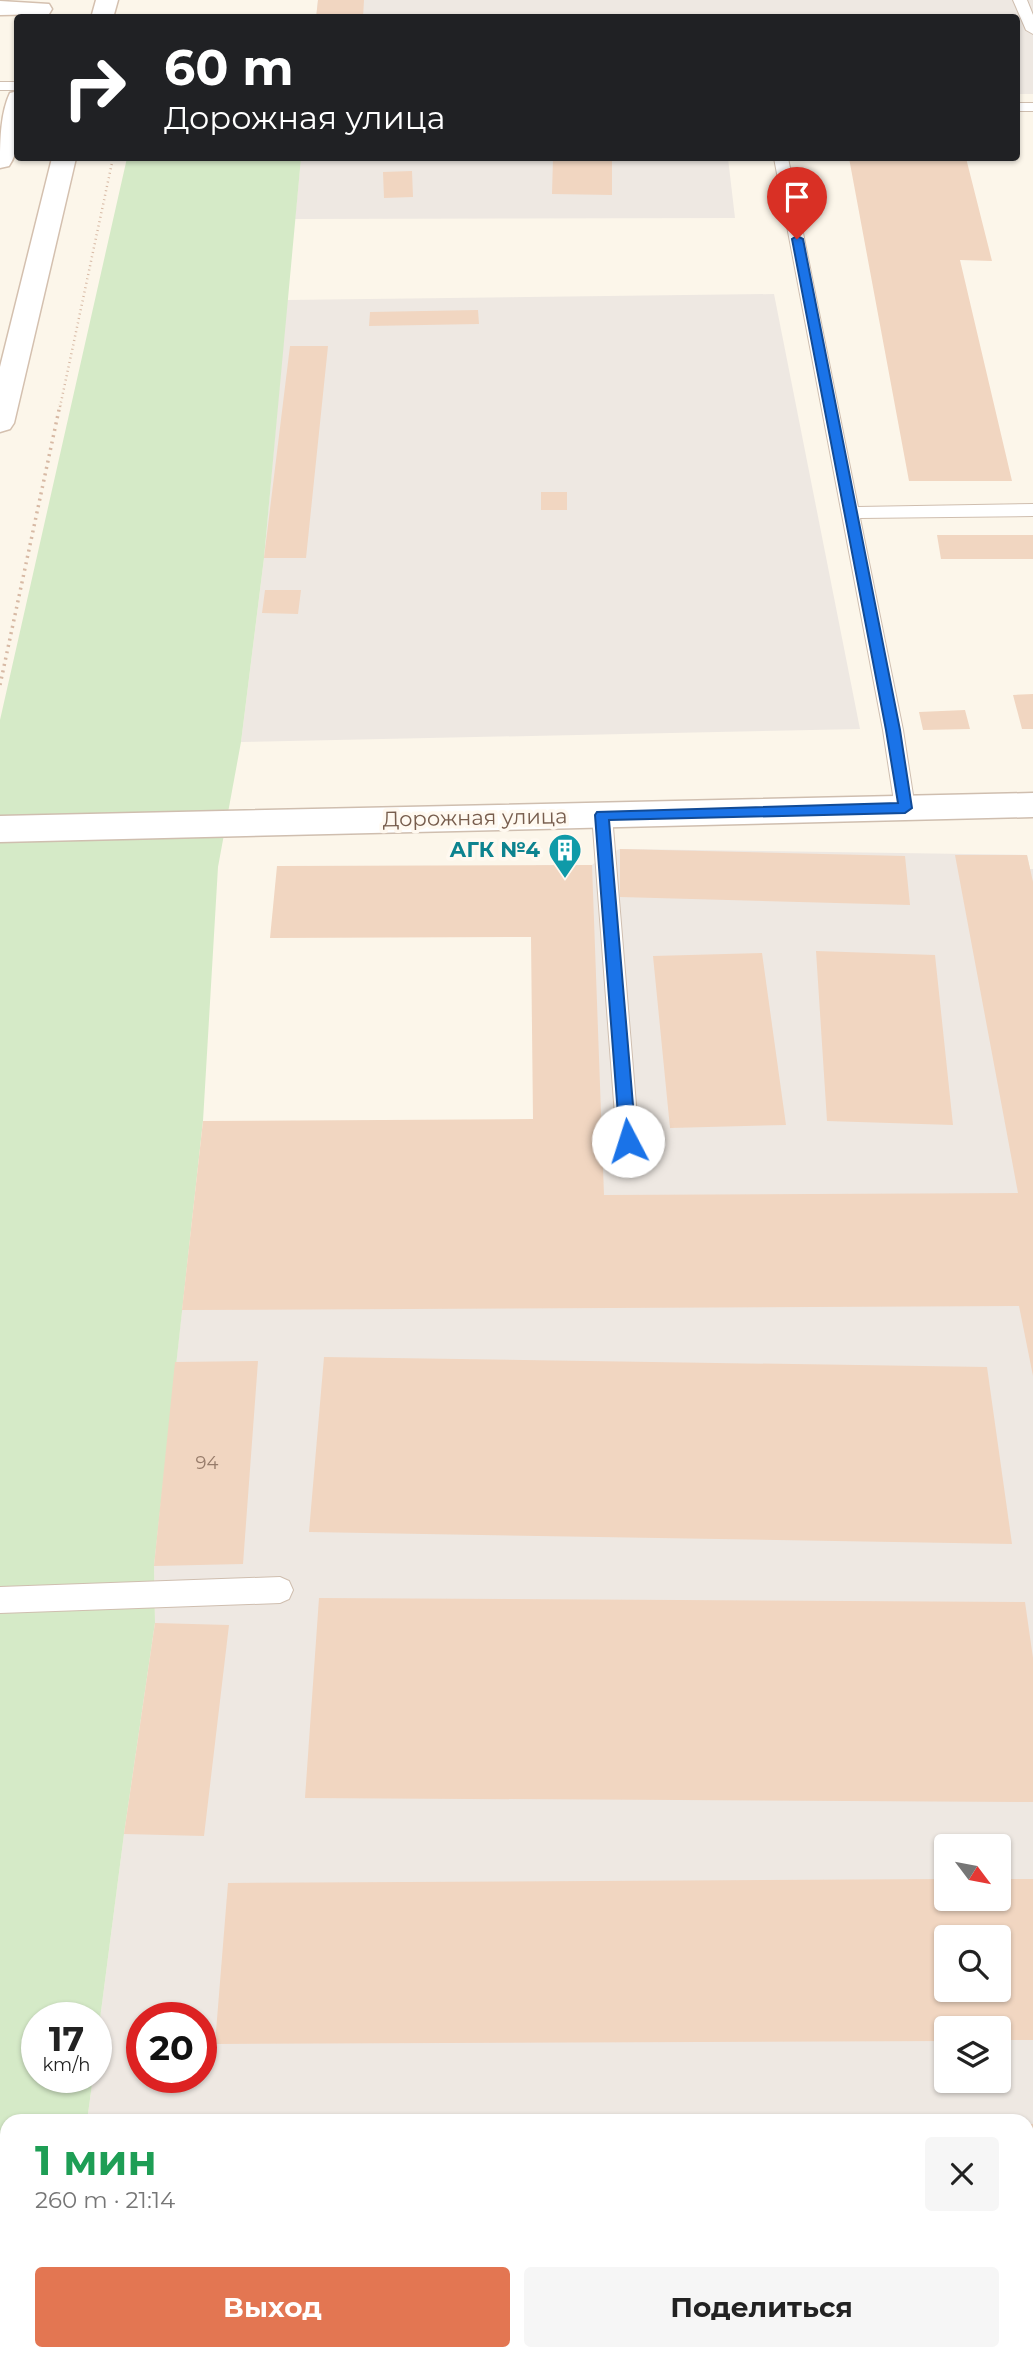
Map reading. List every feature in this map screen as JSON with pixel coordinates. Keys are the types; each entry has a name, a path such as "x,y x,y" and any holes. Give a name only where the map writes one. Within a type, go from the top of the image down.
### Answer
{"street":[{"path":"0,8 41,9"},
{"path":"0,161 14,112"},
{"path":"0,423 63,161"},
{"name":"Дорожная улица","path":"0,829 1033,805"}],"lane":[{"path":"1020,0 1033,30"},
{"path":"782,161 893,730 905,808"},
{"path":"851,513 1033,510"},
{"path":"602,815 628,1141"},
{"path":"0,1601 280,1590"}],"path":[{"path":"0,685 112,161"}],"shaded area":[{"path":"318,0 1033,0 1033,94 1020,94 1020,14 316,14"},
{"path":"301,161 728,161 735,218 295,219"},
{"path":"774,294 860,729 241,742 264,558 287,300"},
{"path":"620,849 1027,855 1030,869 1033,869 1033,2114 88,2114 91,2093 112,2093 112,2002 102,2002 155,1623 154,1566 182,1310 537,1231 536,865 592,865 605,855"}],"green space":[{"path":"126,161 301,161 264,558 241,742 218,867 203,1121 154,1566 155,1623 102,2002 21,2002 21,2093 91,2093 88,2114 0,2114 0,720"}],"building":[{"path":"318,0 364,0 363,14 316,14"},
{"path":"553,161 612,161 612,195 552,194"},
{"path":"850,161 967,161 992,261 960,260 1012,481 909,481"},
{"path":"412,171 413,197 384,198 383,172"},
{"path":"478,310 479,324 369,326 370,312"},
{"path":"290,346 328,346 306,558 264,558"},
{"path":"541,492 567,492 567,510 541,510"},
{"path":"937,535 1033,535 1033,559 941,559"},
{"path":"265,590 301,590 298,614 262,613"},
{"path":"1033,694 1033,729 1022,729 1013,695"},
{"path":"965,710 970,729 923,730 919,712"},
{"path":"620,849 905,856 910,905 620,897"},
{"path":"955,855 1027,855 1033,882 1033,1376 1019,1306 182,1310 203,1121 533,1119 531,937 270,938 277,866 592,865 604,1195 1018,1193"},
{"path":"816,951 935,955 953,1125 827,1121"},
{"path":"762,953 786,1125 670,1128 653,956"},
{"path":"324,1357 987,1367 1012,1544 309,1532"},
{"path":"258,1361 243,1564 154,1566 175,1362"},
{"path":"319,1598 1025,1602 1033,1658 1033,1802 305,1798"},
{"path":"155,1623 229,1625 204,1836 124,1834"},
{"path":"934,1879 934,1911 1012,1911 1012,1879 1033,1879 1033,2040 1011,2040 1011,2016 934,2016 934,2041 217,2044 228,1883"}],"place":[{"name":"АГК №4","path":"565,880"}],"route":[{"path":"628,1141 602,815 905,808 893,730 797,239"}]}
